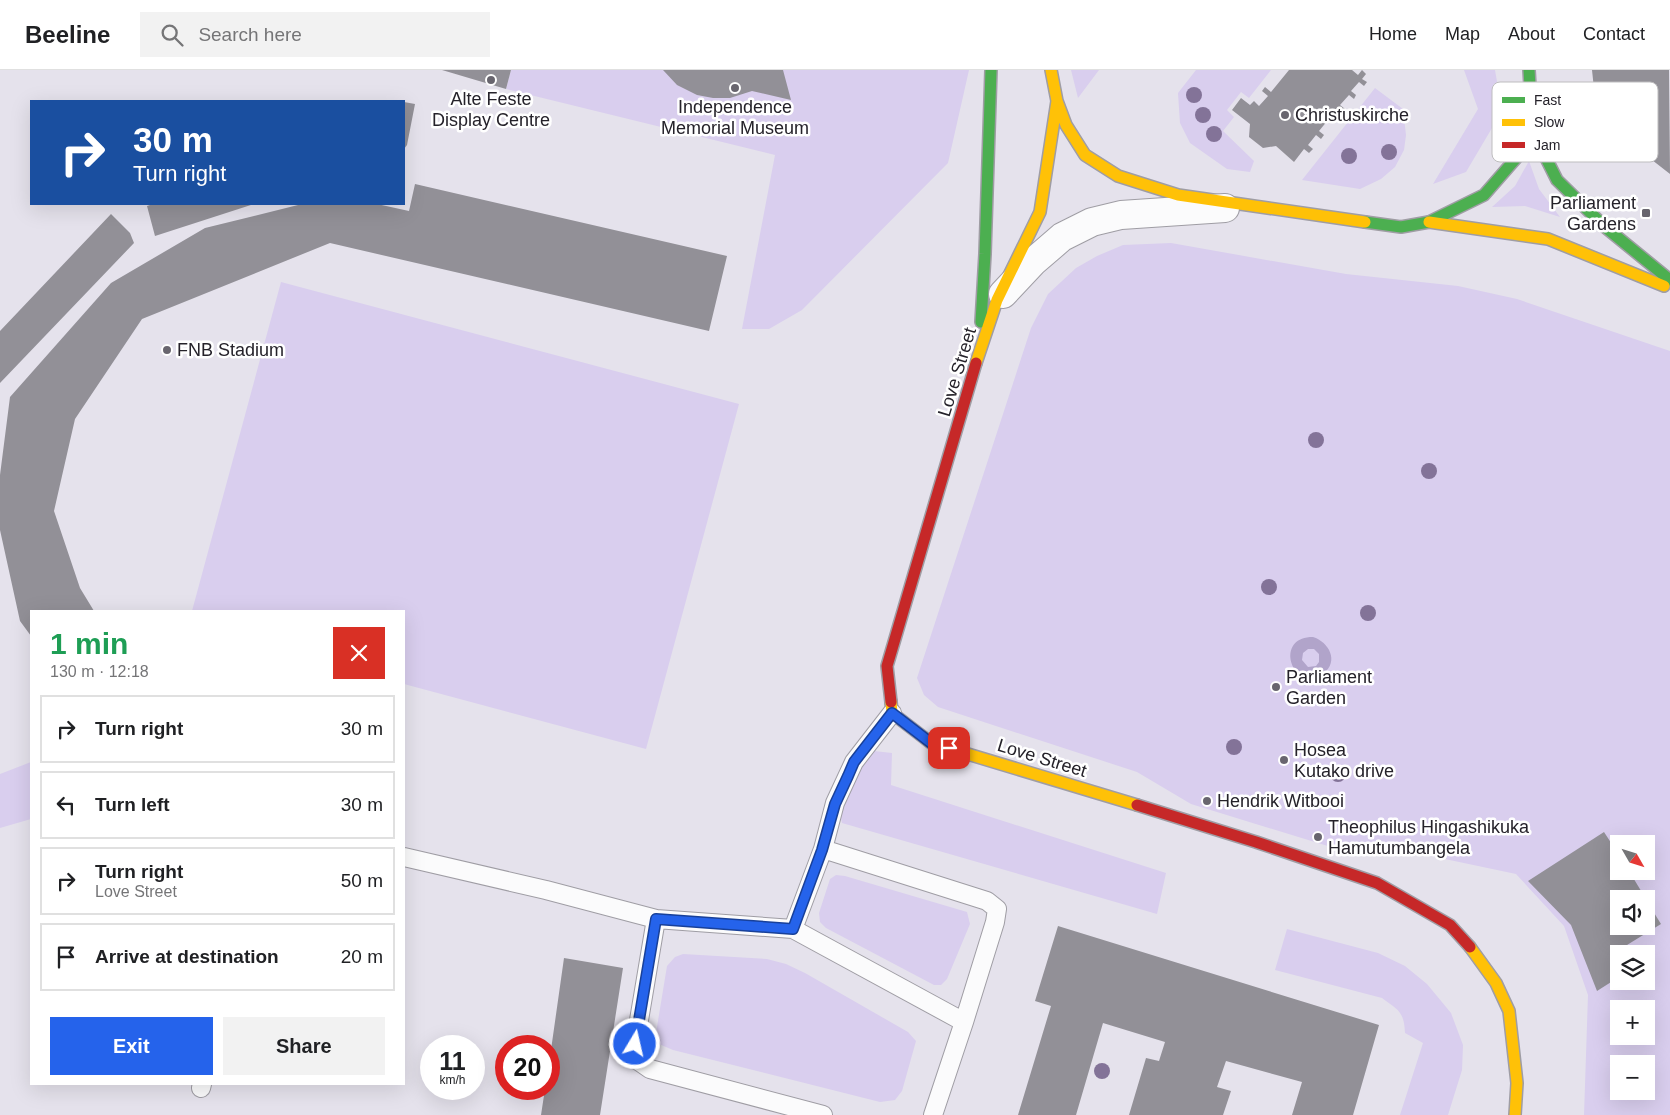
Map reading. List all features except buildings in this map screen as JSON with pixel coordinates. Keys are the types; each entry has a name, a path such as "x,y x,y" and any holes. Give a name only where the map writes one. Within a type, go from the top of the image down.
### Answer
{"street":[{"path":"980,351 991,70"},
{"path":"1051,70 1057,101 1066,125 1085,155 1118,176 1178,194 1327,217 1401,226 1429,222 1548,239 1670,289"},
{"name":"Love Street","path":"1057,101 1040,212 997,300 980,351 887,666 892,713 931,743 1192,822 1376,883 1450,925 1474,951 1496,983 1509,1011 1517,1082 1515,1115"},
{"path":"1429,222 1484,195 1513,162"},
{"path":"1548,162 1557,180 1581,205 1670,280"},
{"path":"997,300 1033,262 1062,237 1092,222 1121,215 1266,207"}],"lane":[{"path":"793,929 822,850 835,804 854,762 892,713"},
{"path":"822,850 987,901 997,909 995,922 964,1022 933,1115"},
{"path":"405,857 546,890 656,919 793,929 964,1022"},
{"path":"656,919 635,1044 637,1060 650,1069 823,1115"}],"shaded area":[{"path":"511,70 969,70 948,163 802,310 769,329 742,329 775,155 506,89"},
{"path":"1071,70 1099,70 1078,98"},
{"path":"1196,70 1271,70 1249,98 1241,92 1227,110 1234,117 1223,131 1254,161 1250,172 1227,169 1190,143 1180,123 1178,93"},
{"path":"1464,70 1495,70 1497,82 1492,82 1492,128 1466,172 1433,184 1478,109"},
{"path":"1375,88 1403,109 1406,135 1404,150 1395,167 1381,179 1360,189 1302,180"},
{"path":"1529,162 1539,189 1560,217 1525,206 1492,207 1515,186"},
{"name":"Parliament Garden","path":"1171,243 1346,274 1458,286 1517,299 1670,351 1670,1115 1584,1115 1588,995 1564,926 1516,874 1388,847 1331,847 1191,804 1137,772 938,707 924,695 917,678 1031,328 1048,294 1076,268 1097,256 1123,245"},
{"path":"281,282 739,404 646,749 405,684 405,610 192,610"},
{"path":"1313,637 1319,639 1327,647 1330,652 1331,663 1324,673 1313,678 1304,678 1297,672 1292,664 1290,655 1293,646 1300,640","holes":["1308,649 1314,649 1319,654 1319,662 1316,666 1308,667 1302,660 1303,653"]},
{"path":"874,751 892,753 891,785 1166,873 1157,914 842,823 838,803 856,763"},
{"path":"30,762 30,819 0,828 0,774"},
{"path":"836,875 967,912 970,924 947,979 941,985 934,985 826,928 820,922 819,913 830,879"},
{"path":"1287,929 1378,953 1405,966 1427,984 1451,1013 1463,1045 1462,1070 1448,1115 1400,1115 1423,1043 1405,1033 1402,1015 1382,998 1275,970"},
{"path":"683,954 767,959 786,964 908,1032 916,1041 902,1091 895,1100 880,1102 673,1050 659,1044 656,1033 667,966 675,957"}],"traffic: fast":[{"path":"981,322 991,70"},
{"path":"1529,70 1530,82"},
{"path":"1365,222 1401,227 1429,222 1484,195 1513,162"},
{"path":"1548,162 1557,180 1605,227 1670,280"}],"traffic: slow":[{"path":"1051,70 1057,101 1066,125 1085,155 1118,176 1178,195 1365,222"},
{"path":"976,363 997,300 1040,212 1057,101"},
{"path":"1429,222 1548,239 1664,286"},
{"path":"891,702 892,713 931,743 1137,805"},
{"path":"1470,947 1496,983 1509,1011 1517,1083 1515,1115"}],"traffic: jam":[{"path":"891,702 887,666 976,363"},
{"path":"1137,805 1256,842 1377,883 1450,925 1470,947"}],"place":[{"name":"Alte Feste Display Centre","path":"491,80"},
{"name":"Independence Memorial Museum","path":"735,88"},
{"name":"Christuskirche","path":"1285,115"},
{"name":"Parliament Gardens","path":"1646,213"},
{"name":"FNB Stadium","path":"167,350"},
{"name":"Parliament Garden","path":"1276,687"},
{"name":"Hosea Kutako drive","path":"1284,760"},
{"name":"Hendrik Witbooi","path":"1207,801"},
{"name":"Theophilus Hingashikuka Hamutumbangela","path":"1318,837"}],"route":[{"path":"635,1044 656,919 793,929 822,850 835,804 854,762 892,713 931,743 949,748"}]}
